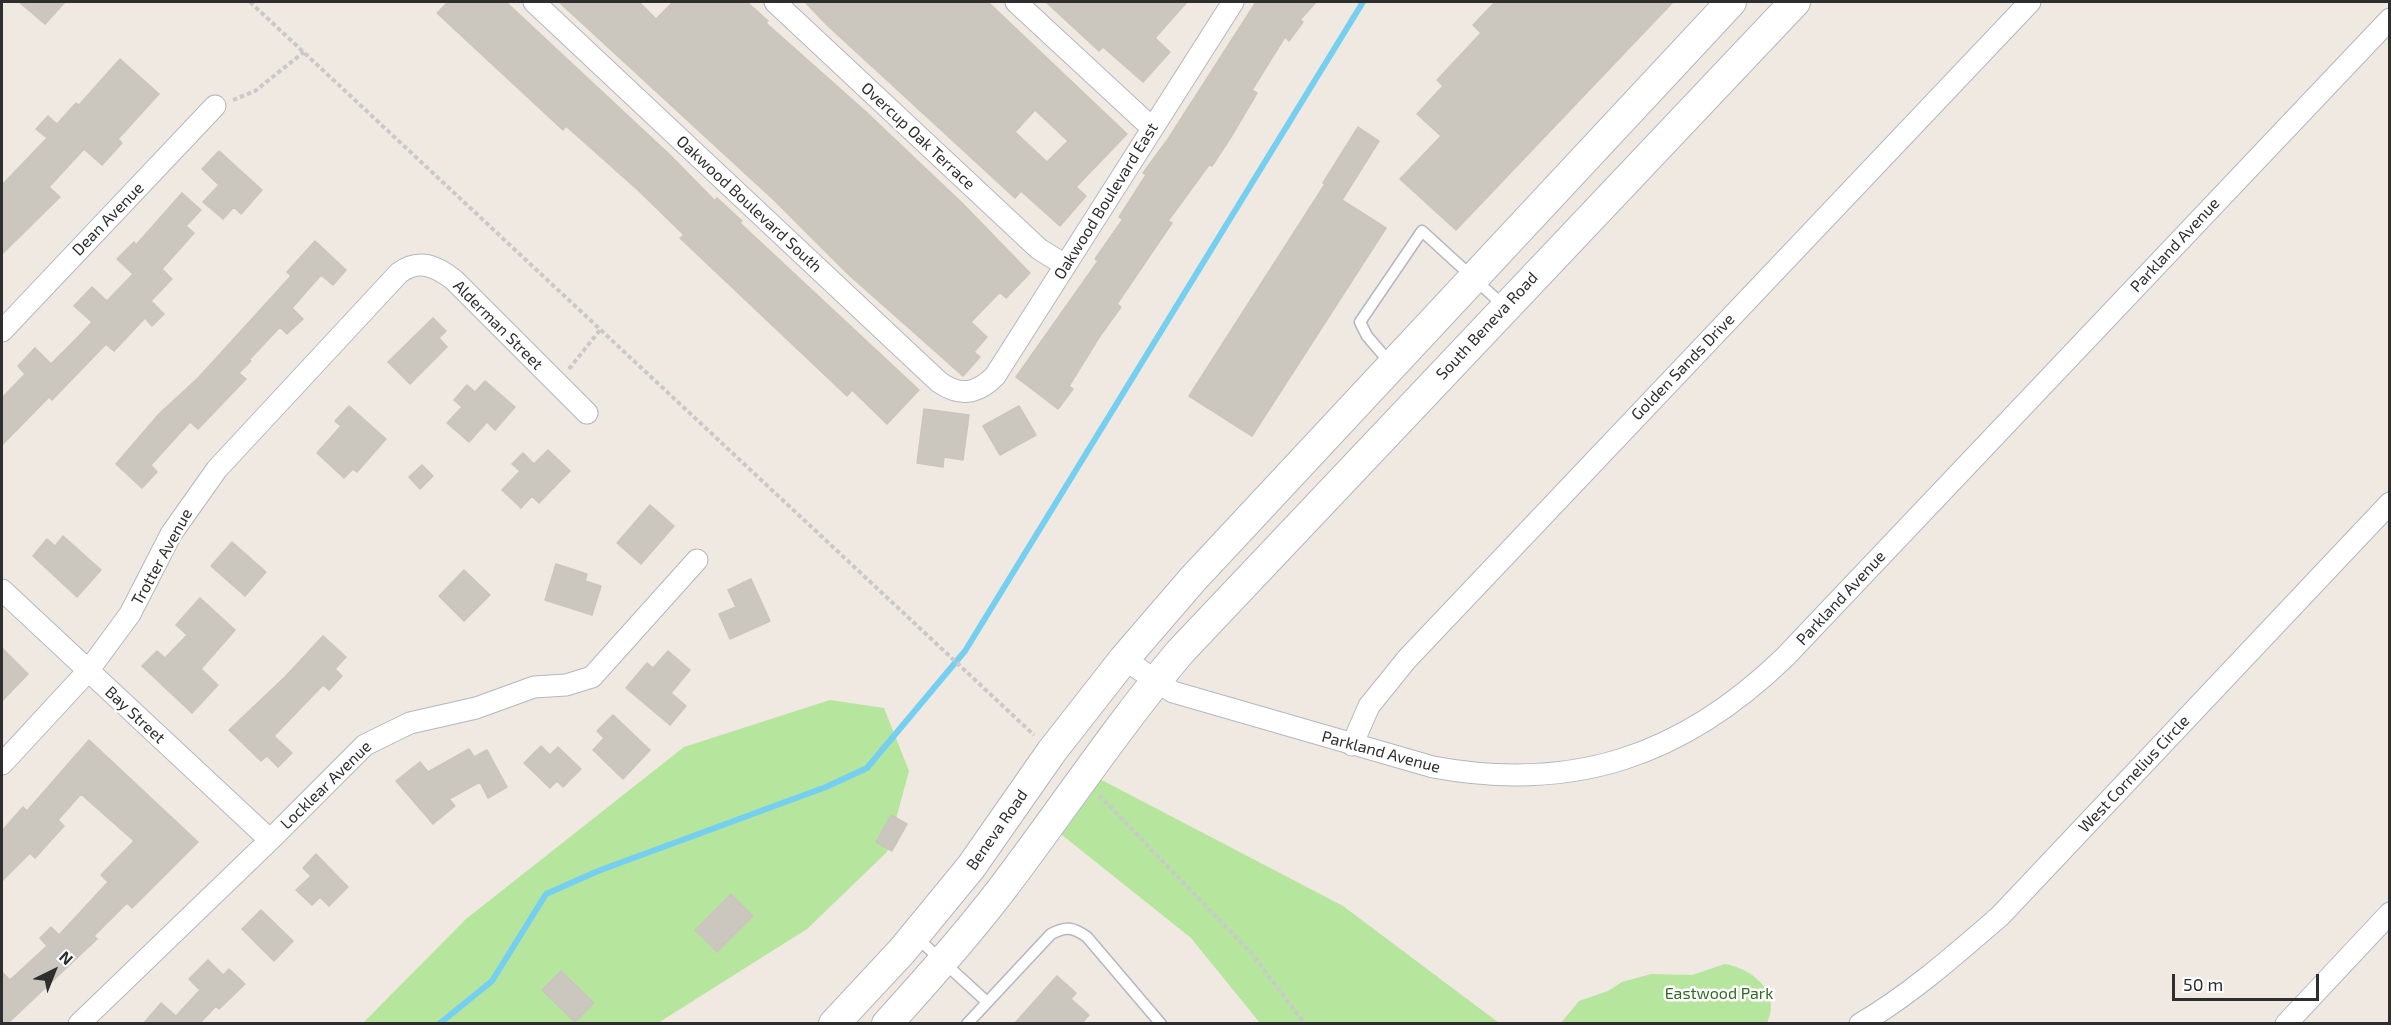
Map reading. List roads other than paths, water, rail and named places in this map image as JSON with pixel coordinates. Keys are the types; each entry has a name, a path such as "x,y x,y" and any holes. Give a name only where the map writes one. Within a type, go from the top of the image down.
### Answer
{"main road":[{"path":"1392,365 1731,2"},
{"name":"South Beneva Road","path":"1156,681 1180,652 1795,2"},
{"name":"Beneva Road","path":"834,1023 915,936 971,867 1052,752 1150,628 1392,365"},
{"path":"887,1023 942,962 1001,890 1156,681"}],"street":[{"name":"Oakwood Boulevard South","path":"534,2 939,382 957,392 971,392"},
{"name":"Overcup Oak Terrace","path":"775,2 1039,249 1065,265"},
{"path":"1016,2 1152,128"},
{"name":"Oakwood Boulevard East","path":"971,392 980,389 995,376 1233,2"},
{"name":"Golden Sands Drive","path":"1352,745 1369,706 1407,659 2030,2"},
{"name":"Parkland Avenue","path":"1124,659 1173,692 1352,745 1433,767 1471,774 1520,777 1562,774 1610,764 1653,749 1700,726 1738,700 1785,657 2390,19"},
{"name":"Dean Avenue","path":"2,331 215,106"},
{"name":"Alderman Street","path":"399,273 410,265 419,264 442,271 587,413"},
{"name":"Trotter Avenue","path":"2,764 88,671 130,614 171,534 217,469 399,273"},
{"name":"West Cornelius Circle","path":"1860,1023 1883,1010 1940,969 2000,916 2390,503"},
{"name":"Locklear Avenue","path":"79,1023 270,840 353,755 378,736 410,723 476,708 534,687 566,686 592,677 697,560"},
{"name":"Bay Street","path":"2,590 270,840"},
{"path":"2286,1023 2390,913"}],"lane":[{"path":"1392,365 1367,336 1360,322 1422,231 1505,307"},
{"path":"967,1023 1051,934 1062,927 1071,928 1087,937 1161,1023"},
{"path":"915,936 987,1002"}],"waterway":[{"path":"439,1024 492,981 546,894 598,871 826,787 867,768 965,651 1363,2"}],"park label":[{"name":"Eastwood Park","path":"1719,994"}]}
